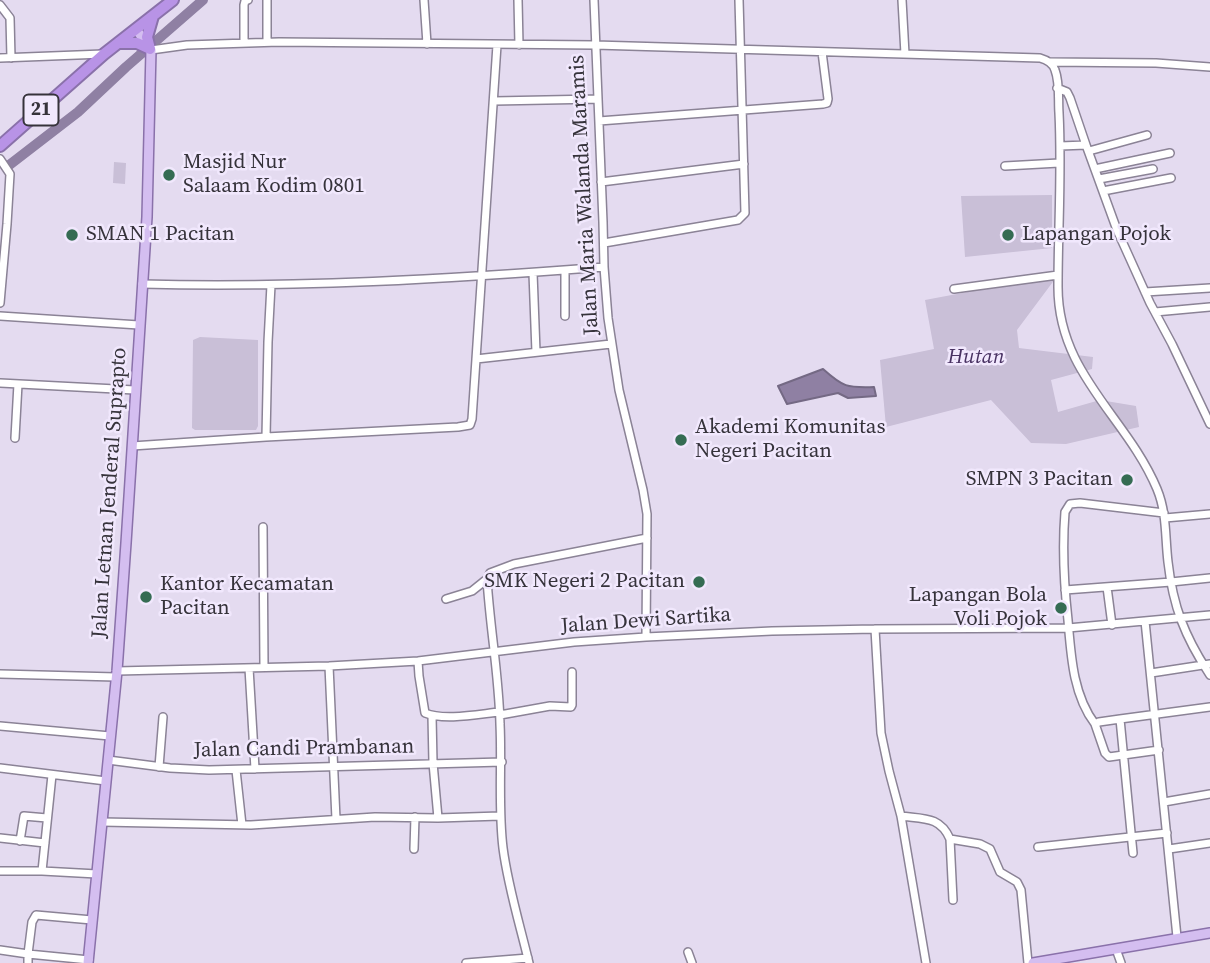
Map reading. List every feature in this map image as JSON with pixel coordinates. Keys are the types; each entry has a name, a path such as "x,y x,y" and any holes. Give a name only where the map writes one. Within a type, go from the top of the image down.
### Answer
{"highway":[{"name":"21","path":"0,146 136,29 156,8 173,0"},
{"path":"118,43 136,43 149,48 147,33 156,8"}],"main road":[{"path":"136,29 149,48"},
{"name":"Jalan Letnan Jenderal Suprapto","path":"89,961 102,822 101,780 108,760 116,674 132,446 147,217 149,48"},
{"path":"1030,963 1210,933"}],"street":[{"path":"244,43 244,5 248,0"},
{"path":"267,0 267,42"},
{"path":"424,0 427,44"},
{"path":"518,0 519,45"},
{"name":"Jalan Maria Walanda Maramis","path":"594,0 604,267 611,344 647,514 646,636"},
{"path":"604,243 741,219 745,213 738,0"},
{"path":"902,0 905,54"},
{"path":"0,5 10,18 11,58"},
{"path":"149,48 267,42 595,45 1040,58 1050,62 1156,63 1210,67"},
{"path":"132,446 470,425 483,276 497,45"},
{"path":"599,121 827,103 822,52"},
{"path":"81,74 85,54"},
{"path":"0,58 104,54"},
{"path":"1050,62 1056,75 1060,146 1058,290 1061,319 1075,359 1089,385 1139,454 1156,486 1162,503 1171,582 1179,618 1207,665 1210,675"},
{"path":"1057,88 1067,92 1070,97 1117,230 1210,424"},
{"path":"494,101 598,99"},
{"path":"1060,146 1088,148 1147,135"},
{"path":"1096,169 1170,153"},
{"path":"0,303 9,171 1,160"},
{"path":"1005,166 1059,163"},
{"path":"601,182 744,164"},
{"path":"1099,180 1153,169"},
{"path":"1103,191 1171,178"},
{"path":"142,284 326,285 604,267"},
{"path":"565,270 565,316"},
{"path":"533,272 536,352"},
{"path":"954,289 1058,275"},
{"path":"266,437 271,285"},
{"path":"1145,292 1210,288"},
{"path":"1155,312 1210,307"},
{"path":"0,316 139,325"},
{"path":"476,359 611,344"},
{"path":"0,383 135,390"},
{"path":"15,438 18,384"},
{"path":"1159,750 1106,756 1095,724 1080,694 1068,628 1063,539 1065,512 1070,504 1080,503 1164,516 1210,514"},
{"path":"263,527 264,667"},
{"path":"446,599 472,591 487,579 490,573 514,564 647,538"},
{"path":"1065,590 1210,578"},
{"path":"466,963 529,960 508,880 503,847 500,816 500,714 487,579"},
{"path":"1107,587 1112,625"},
{"name":"Jalan Dewi Sartika","path":"0,674 116,674 330,666 418,661 646,636 875,628 1068,628 1210,615"},
{"path":"1145,621 1177,937"},
{"path":"875,628 881,733 901,816 926,963"},
{"path":"418,661 425,713 432,716 500,714 571,707 572,672"},
{"path":"1151,673 1207,665"},
{"path":"330,666 336,819"},
{"path":"249,668 255,769"},
{"path":"1095,724 1210,707"},
{"path":"432,716 438,818"},
{"path":"159,767 163,717"},
{"path":"1120,719 1133,853"},
{"path":"0,726 110,736"},
{"name":"Jalan Candi Prambanan","path":"108,760 159,767 236,770 502,762"},
{"path":"0,768 101,780"},
{"path":"236,770 242,825"},
{"path":"42,871 52,775"},
{"path":"1164,802 1210,793"},
{"path":"20,841 24,816 47,818"},
{"path":"102,822 242,825 375,817 500,816"},
{"path":"901,816 934,821 944,828 950,839 953,900"},
{"path":"414,849 415,817"},
{"path":"1038,847 1167,833"},
{"path":"0,838 45,843"},
{"path":"950,839 980,844 990,849 1000,872 1020,885 1030,963"},
{"path":"1169,849 1210,843"},
{"path":"0,871 97,874"},
{"path":"28,963 34,916 39,914 92,920"},
{"path":"1116,949 1121,963"},
{"path":"0,950 89,961"},
{"path":"688,952 692,963"}],"green space":[{"path":"114,162 126,163 125,184 113,183"},
{"name":"Lapangan Pojok","path":"1052,195 1052,248 965,257 961,196"},
{"name":"Hutan","path":"1058,275 1017,330 1019,348 1093,357 1092,369 1051,380 1058,412 1100,400 1136,406 1139,427 1066,444 1031,443 991,400 886,427 880,360 934,349 925,300"},
{"path":"200,337 258,340 256,430 192,428 193,340"}],"shaded area":[{"path":"823,369 846,385 874,387 876,396 848,398 838,393 787,404 778,386"}],"waterway":[{"path":"8,166 78,112 203,0"}],"place":[{"name":"Masjid Nur Salaam Kodim 0801","path":"169,175"},
{"name":"SMAN 1 Pacitan","path":"72,235"},
{"name":"Lapangan Pojok","path":"1008,235"},
{"name":"Akademi Komunitas Negeri Pacitan","path":"681,440"},
{"name":"SMPN 3 Pacitan","path":"1127,480"},
{"name":"SMK Negeri 2 Pacitan","path":"699,582"},
{"name":"Kantor Kecamatan Pacitan","path":"146,597"},
{"name":"Lapangan Bola Voli Pojok","path":"1061,608"}]}
